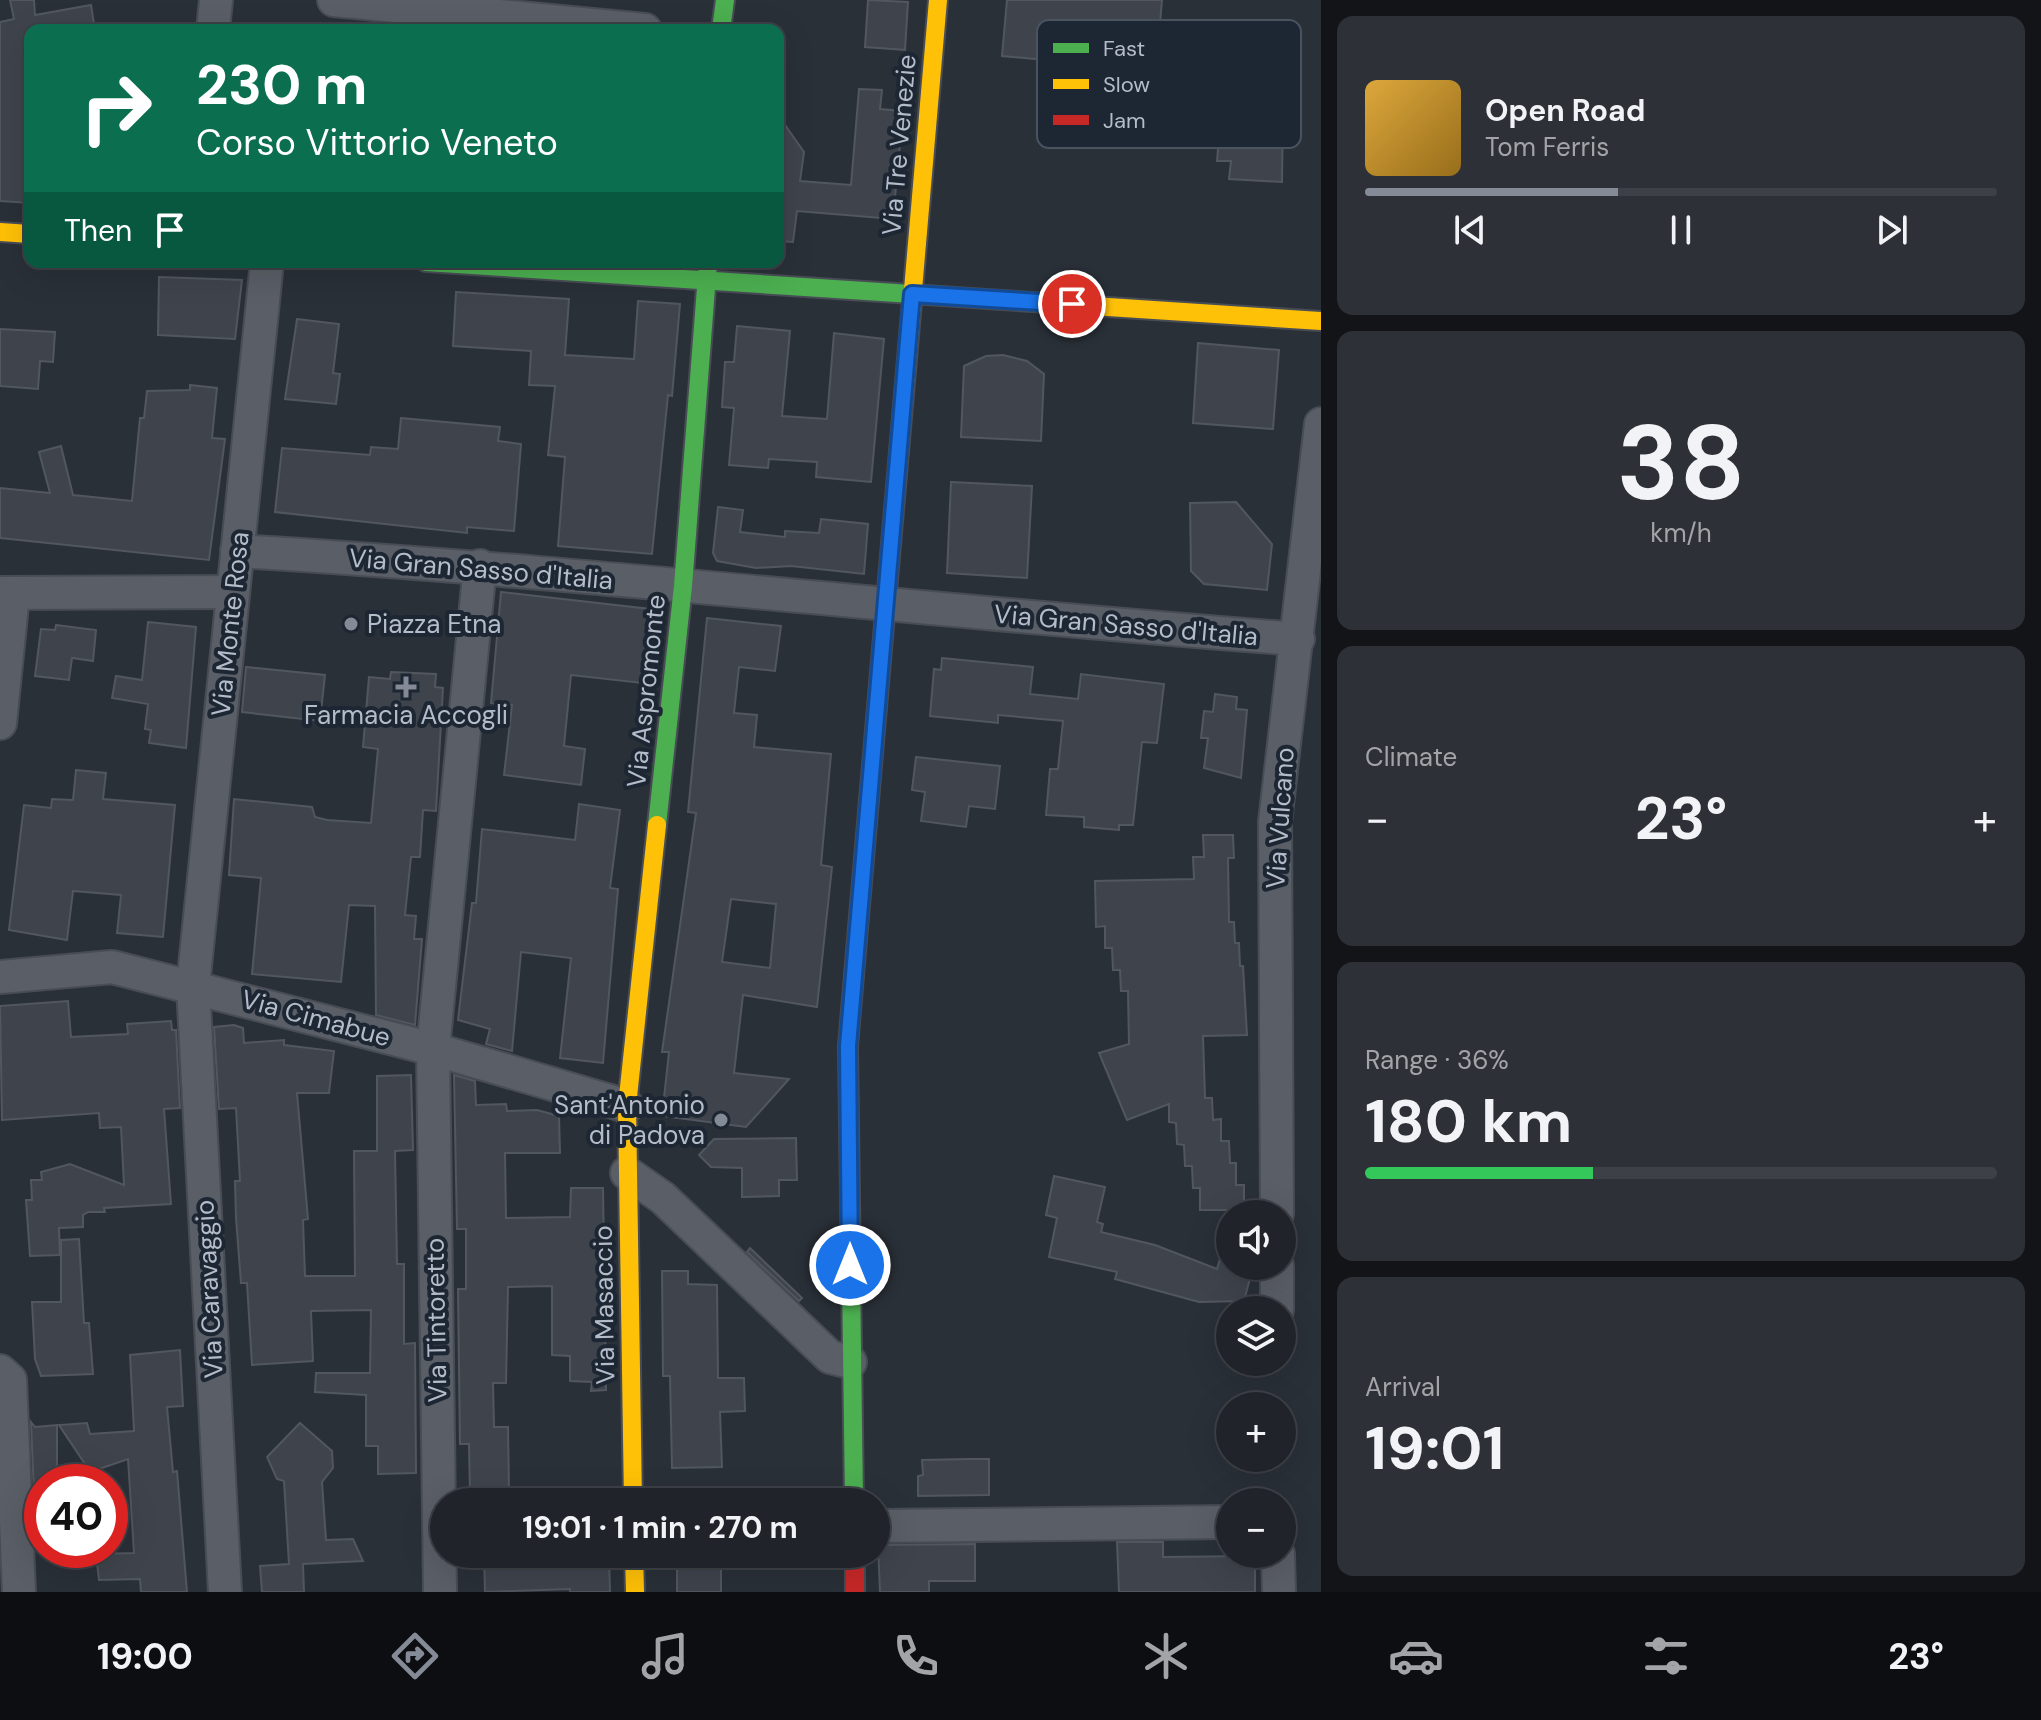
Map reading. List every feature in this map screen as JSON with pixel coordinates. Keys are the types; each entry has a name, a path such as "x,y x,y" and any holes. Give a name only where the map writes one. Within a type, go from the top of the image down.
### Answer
{"street":[{"path":"214,24 216,0"},
{"path":"334,0 583,24"},
{"path":"722,24 725,0"},
{"name":"Via Tre Venezie","path":"854,1488 848,1046 938,0"},
{"path":"0,232 24,234"},
{"name":"Via Monte Rosa","path":"193,986 266,268"},
{"path":"614,268 708,271 912,294 1321,321"},
{"name":"Via Aspromonte","path":"627,1106 683,586 708,271"},
{"name":"Via Vulcano","path":"1277,1200 1275,822 1321,424"},
{"name":"Via Gran Sasso d'Italia","path":"237,551 480,566 887,606 1298,639"},
{"name":"Via Tintoretto","path":"440,1592 433,1049 480,566"},
{"path":"0,723 7,594 232,592"},
{"name":"Via Cimabue","path":"0,977 112,967 433,1049 627,1106"},
{"name":"Via Caravaggio","path":"193,986 225,1592"},
{"name":"Via Masaccio","path":"627,1106 633,1488"},
{"path":"627,1173 663,1198 830,1357 850,1362"},
{"path":"0,1371 10,1380 18,1577"},
{"path":"890,1526 1216,1522"},
{"path":"634,1568 635,1592"},
{"path":"855,1568 855,1592"},
{"path":"1278,1568 1279,1592"}],"building":[{"path":"10,0 34,0 35,15 91,5 94,24 24,24 24,203 0,201 0,22 14,19"},
{"path":"868,0 908,2 905,50 865,47"},
{"path":"1007,0 1162,0 1160,20 1037,20 1037,59 1002,56"},
{"path":"859,89 882,90 880,109 903,111 893,219 797,211 793,242 784,241 784,124 804,152 800,181 851,185"},
{"path":"1218,148 1282,148 1282,182 1229,179 1231,161 1217,161"},
{"path":"159,277 242,280 235,339 158,335"},
{"path":"456,292 569,299 565,355 634,359 638,301 680,304 652,554 558,546 565,457 548,455 555,386 529,385 531,351 453,346"},
{"path":"297,319 339,324 333,373 340,374 336,404 285,399"},
{"path":"737,326 790,331 782,416 827,419 834,333 884,339 871,482 816,477 817,462 769,459 768,468 729,465 734,408 722,407 725,362 734,362"},
{"path":"0,329 55,332 53,362 40,361 38,389 0,386"},
{"path":"1198,343 1279,350 1273,429 1193,423"},
{"path":"1003,355 1027,361 1044,374 1041,441 961,437 964,366 986,356"},
{"path":"190,385 217,388 212,438 225,439 209,560 0,538 0,488 50,493 39,452 61,446 73,495 132,501 140,418 144,418 147,391 190,390"},
{"path":"401,418 500,427 498,441 521,444 514,531 467,527 467,533 275,512 282,448 370,455 371,447 398,449"},
{"path":"951,482 1032,486 1027,578 947,573"},
{"path":"1236,502 1272,544 1267,590 1204,584 1191,571 1190,503"},
{"path":"718,507 743,510 740,532 785,537 785,531 819,533 821,519 868,524 864,574 791,566 756,568 717,561 713,553"},
{"path":"501,592 650,609 642,683 571,675 564,746 585,749 581,785 504,775 512,705 491,703"},
{"path":"707,618 781,626 775,671 739,667 734,713 757,715 754,747 831,754 821,865 832,867 817,1007 743,995 734,1073 789,1079 746,1127 662,1116 669,1052 662,1052 696,813 688,812","holes":["731,899 776,904 770,968 722,962"]},
{"path":"148,622 196,627 186,748 149,743 151,730 145,729 148,704 112,698 116,676 142,680"},
{"path":"56,625 96,630 93,661 72,658 69,680 35,676 41,629 55,630"},
{"path":"942,658 1033,667 1030,694 1078,699 1081,674 1164,684 1157,743 1142,742 1133,825 1119,825 1119,830 1084,827 1084,817 1046,815 1050,769 1058,769 1063,721 998,715 998,723 930,716 934,669 941,670"},
{"path":"246,667 325,675 320,721 242,712"},
{"path":"391,672 436,674 435,687 443,688 436,811 423,810 420,857 411,857 405,915 416,916 414,939 422,939 415,1025 376,1015 375,906 349,905 341,982 252,974 261,878 229,875 234,799 312,807 315,817 371,823 378,749 363,747 369,677 390,679"},
{"path":"1215,694 1237,697 1236,709 1247,710 1241,778 1204,768 1208,738 1201,738 1204,711 1213,712"},
{"path":"916,757 1000,766 995,809 969,806 966,827 921,821 925,792 912,790"},
{"path":"76,770 106,773 103,799 175,805 163,937 117,933 121,895 73,891 67,940 9,930 24,805 51,808 52,799 73,800"},
{"path":"579,804 620,810 610,888 618,889 603,1063 560,1058 571,958 521,952 512,1051 486,1044 490,1029 458,1020 472,903 476,903 482,829 575,840"},
{"path":"1203,835 1233,835 1234,858 1228,858 1229,922 1234,922 1235,943 1239,943 1240,966 1243,966 1247,1035 1203,1036 1205,1098 1212,1098 1213,1120 1221,1119 1221,1141 1229,1141 1230,1163 1236,1163 1236,1185 1244,1185 1244,1200 1216,1200 1216,1210 1200,1210 1200,1188 1193,1188 1192,1166 1185,1166 1184,1145 1177,1144 1176,1123 1169,1122 1169,1104 1127,1120 1099,1053 1129,1044 1128,991 1121,991 1120,970 1113,970 1112,948 1105,948 1105,926 1096,927 1095,881 1194,879 1193,857 1204,857"},
{"path":"68,1001 71,1037 128,1034 127,1024 171,1021 172,1030 176,1030 180,1108 164,1109 171,1204 104,1208 105,1212 88,1212 83,1215 83,1227 59,1228 60,1255 30,1256 26,1200 32,1200 31,1180 42,1180 41,1172 70,1164 124,1185 121,1127 100,1128 99,1113 2,1120 0,1006"},
{"path":"234,1025 243,1028 244,1043 284,1040 284,1045 334,1051 329,1093 297,1093 308,1219 303,1220 305,1276 355,1276 354,1151 377,1151 377,1076 411,1075 413,1150 395,1151 397,1264 404,1264 404,1344 415,1343 416,1473 378,1474 378,1446 366,1446 366,1395 315,1392 316,1373 370,1373 371,1310 311,1311 313,1361 252,1365 247,1283 241,1283 236,1218 235,1181 240,1181 236,1108 219,1109 214,1027"},
{"path":"454,1075 475,1081 476,1105 506,1104 507,1111 537,1110 559,1116 560,1153 505,1153 506,1218 570,1217 571,1188 603,1188 606,1390 591,1391 592,1382 570,1381 570,1356 552,1355 552,1286 508,1287 506,1383 493,1383 494,1427 508,1427 509,1488 470,1488 469,1444 460,1444 458,1289 466,1289 466,1229 457,1229"},
{"path":"796,1138 797,1180 779,1180 779,1196 742,1197 742,1168 711,1167 699,1155 714,1139"},
{"path":"1054,1176 1105,1187 1097,1222 1103,1224 1101,1232 1155,1245 1216,1269 1216,1280 1250,1280 1245,1296 1216,1296 1216,1302 1199,1302 1115,1279 1117,1272 1049,1257 1057,1218 1046,1215"},
{"path":"79,1239 84,1323 89,1323 93,1374 41,1376 35,1359 32,1302 61,1302 61,1240"},
{"path":"750,1248 802,1298 799,1301 747,1252"},
{"path":"662,1271 688,1271 688,1284 717,1285 718,1378 744,1378 745,1411 720,1412 722,1467 672,1468 670,1376 663,1376"},
{"path":"180,1350 183,1406 167,1407 173,1472 177,1471 187,1592 141,1592 140,1579 99,1580 98,1568 128,1568 128,1553 134,1553 128,1459 114,1464 85,1464 59,1425 87,1423 90,1434 134,1431 130,1355"},
{"path":"31,1422 35,1427 57,1425 57,1464 33,1464"},
{"path":"300,1423 332,1451 333,1468 322,1482 326,1540 353,1539 363,1561 303,1564 304,1592 262,1592 260,1566 289,1564 284,1481 277,1479 267,1457"},
{"path":"989,1459 989,1495 918,1496 918,1476 923,1475 922,1460"},
{"path":"1117,1542 1163,1542 1163,1557 1216,1556 1216,1568 1255,1568 1255,1592 1119,1592"},
{"path":"975,1544 975,1581 929,1581 929,1592 880,1592 879,1568 890,1568 890,1545"},
{"path":"484,1568 609,1568 610,1592 570,1592 570,1589 485,1592"},
{"path":"677,1568 721,1568 721,1592 677,1592"}],"traffic: fast":[{"path":"722,24 725,0"},
{"path":"517,268 1093,306"},
{"path":"657,825 683,586 708,268"},
{"path":"854,975 848,1046 854,1488"}],"traffic: slow":[{"path":"885,614 938,0"},
{"path":"0,232 24,234"},
{"path":"1093,306 1321,321"},
{"path":"633,1488 627,1106 657,825"},
{"path":"634,1568 635,1592"}],"traffic: jam":[{"path":"854,975 885,614"},
{"path":"855,1568 855,1592"}],"place":[{"name":"Piazza Etna","path":"351,624"},
{"name":"Farmacia Accogli","path":"406,687"},
{"name":"Sant'Antonio di Padova","path":"721,1120"}],"route":[{"path":"850,1265 848,1046 912,294 1072,304"}]}
